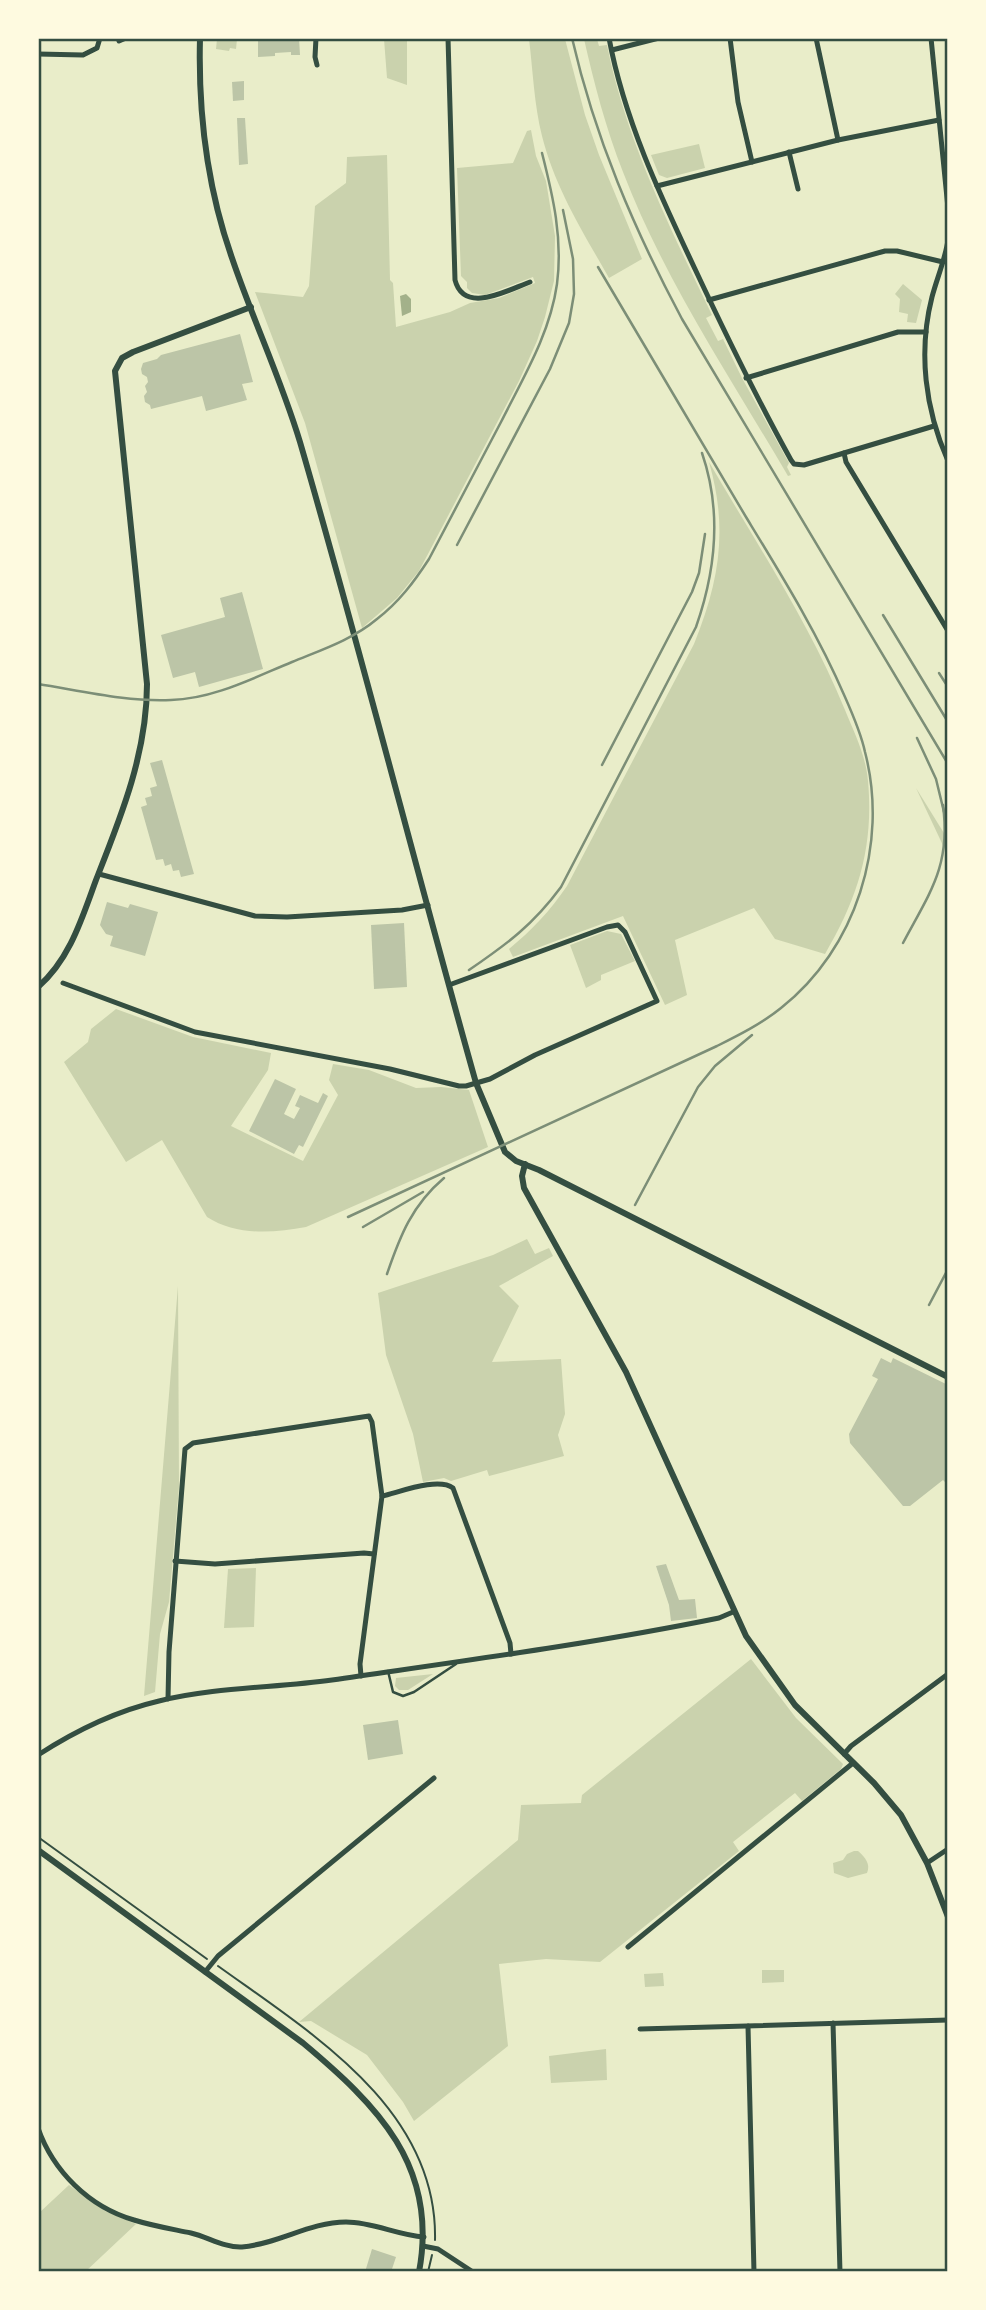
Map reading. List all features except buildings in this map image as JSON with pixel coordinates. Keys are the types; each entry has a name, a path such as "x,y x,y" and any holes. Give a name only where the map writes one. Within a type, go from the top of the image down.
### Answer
{"street":[{"path":"38,54 83,55 97,48 100,38"},
{"path":"119,41 126,38"},
{"path":"200,38 201,105 208,168 223,232 274,365 299,440 476,1083 505,1152 947,1377"},
{"path":"316,38 317,65"},
{"path":"447,38 455,280 458,289 469,297 480,298 494,296 530,282"},
{"path":"609,38 630,116 657,186 746,378 794,464 804,465 934,426"},
{"path":"612,50 659,38"},
{"path":"730,38 738,102 752,162"},
{"path":"816,38 838,140"},
{"path":"930,38 947,208"},
{"path":"938,104 947,103"},
{"path":"657,186 838,140 939,120"},
{"path":"789,152 798,189"},
{"path":"947,240 926,332 924,368 934,426 947,461"},
{"path":"709,300 885,251 897,251 943,262"},
{"path":"40,983 58,966 71,943 99,874 136,768 142,740 147,699 144,649 115,371 122,358 133,352 251,307"},
{"path":"746,378 898,332 926,332"},
{"path":"844,453 846,462 947,631"},
{"path":"99,874 255,916 287,917 402,910 428,905"},
{"path":"63,982 195,1032 390,1069 459,1086 476,1083 653,1004 657,997 625,932 618,925 449,985"},
{"path":"525,1164 522,1176 524,1188 626,1372 746,1636 795,1705 874,1783 901,1815 928,1863 947,1917"},
{"path":"168,1699 166,1690 183,1454 189,1445 369,1416 382,1496 360,1676"},
{"path":"382,1496 437,1483 453,1488 510,1643 511,1654"},
{"path":"175,1561 215,1564 363,1553 374,1555"},
{"path":"38,1755 91,1725 168,1699 291,1686 614,1639 719,1618 733,1612"},
{"path":"844,1754 947,1674"},
{"path":"628,1947 853,1763"},
{"path":"205,1972 218,1956 434,1778"},
{"path":"928,1863 947,1849"},
{"path":"38,1850 303,2043 340,2074 379,2114 399,2142 413,2172 421,2203 424,2237 419,2272"},
{"path":"640,2029 947,2020"},
{"path":"833,2023 840,2272"},
{"path":"748,2026 754,2272"},
{"path":"38,2128 53,2161 71,2181 107,2208 133,2220 239,2247 346,2222 376,2225 424,2237"},
{"path":"423,2246 438,2249 473,2272"}],"lane":[{"path":"388,1671 393,1692 403,1696 414,1692 461,1661"}],"shaded area":[{"path":"217,39 237,39 236,49 216,49"},
{"path":"384,39 407,39 407,85 387,78"},
{"path":"529,39 565,39 585,115 599,155 642,259 609,278 554,174 537,112"},
{"path":"584,39 597,39 599,46 607,45 637,149 712,315 706,318 718,341 723,339 789,463 787,467 791,475 788,476 721,365 639,212 601,106"},
{"path":"531,130 536,156 546,181 555,236 554,281 537,341 519,381 419,571 397,598 362,628 305,423 255,292 303,297 309,286 315,206 346,183 347,157 387,155 390,280 393,283 396,327 450,312 470,303 499,298 535,283 533,277 485,295 472,293 467,288 467,282 461,276 457,168 513,163 527,131"},
{"path":"699,144 705,168 667,178 659,175 651,155"},
{"path":"903,284 922,300 916,323 907,322 908,314 899,312 900,299 895,294"},
{"path":"406,294 411,299 411,312 402,316 400,296"},
{"path":"709,462 799,614 831,677 865,762 868,828 866,850 855,892 825,954 775,939 754,908 675,940 687,995 665,1005 623,916 513,957 509,949 540,920 567,886 694,644 710,598 718,554 718,509"},
{"path":"916,788 947,838 947,854"},
{"path":"607,931 621,934 635,961 601,975 601,980 586,988 570,945"},
{"path":"116,1009 193,1037 271,1053 268,1070 231,1126 303,1161 338,1095 329,1080 333,1064 369,1070 416,1088 469,1090 488,1147 306,1227 255,1231 218,1223 207,1217 162,1140 126,1162 64,1062 88,1042 91,1029"},
{"path":"527,1239 535,1254 549,1248 553,1256 499,1286 519,1306 492,1362 561,1359 565,1414 558,1435 564,1456 489,1476 487,1470 451,1481 444,1478 423,1482 413,1434 386,1355 378,1293 493,1255"},
{"path":"178,1286 179,1487 169,1602 160,1634 155,1692 144,1696"},
{"path":"256,1568 254,1627 224,1628 228,1569"},
{"path":"751,1659 796,1718 843,1764 841,1769 802,1801 795,1793 733,1842 739,1851 600,1962 546,1959 499,1964 508,2046 414,2121 367,2055 311,2021 299,2022 518,1840 521,1805 581,1803 582,1795"},
{"path":"433,1674 408,1690 399,1690 395,1686 396,1678"},
{"path":"858,1851 867,1861 867,1873 848,1878 834,1873 833,1863 843,1860 847,1854"},
{"path":"762,1970 784,1970 784,1982 762,1983"},
{"path":"663,1973 664,1986 645,1987 644,1974"},
{"path":"606,2049 607,2080 551,2083 549,2056"},
{"path":"69,2185 105,2211 136,2224 86,2271 39,2272 39,2213"}],"railway":[{"path":"572,38 604,147 632,217 664,285 948,764"},
{"path":"38,684 138,699 171,700 202,696 248,681 347,639 399,599 429,559 527,372 548,320 557,284 559,251 553,201 542,153"},
{"path":"457,545 550,369 569,323 574,294 573,259 563,210"},
{"path":"348,1217 717,1046 758,1024 781,1008 807,984 829,956 847,925 869,858 873,823 871,787 863,745 854,717 799,606 598,267"},
{"path":"469,970 519,933 561,887 696,627 708,584 714,540 712,497 702,453"},
{"path":"602,765 692,592 699,573 705,534"},
{"path":"883,615 948,722"},
{"path":"939,673 948,687"},
{"path":"917,738 936,779 944,812"},
{"path":"903,943 930,893 941,862 945,826 943,805"},
{"path":"635,1205 698,1087 715,1066 752,1035"},
{"path":"387,1274 415,1210 444,1178"},
{"path":"363,1227 423,1192"},
{"path":"929,1305 948,1269"}]}
